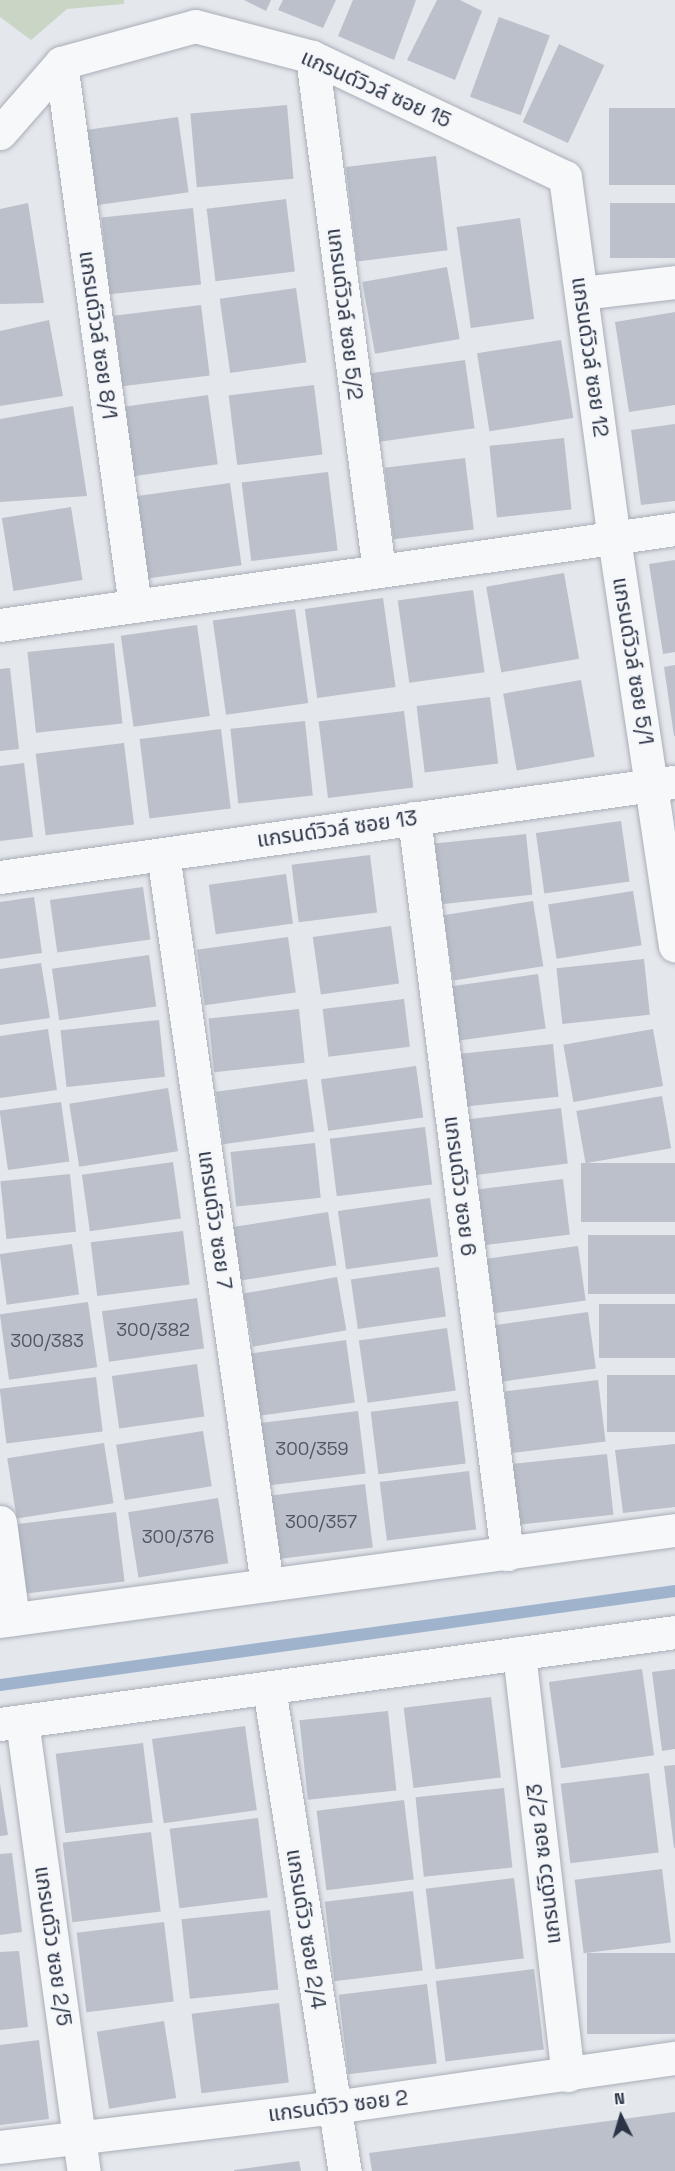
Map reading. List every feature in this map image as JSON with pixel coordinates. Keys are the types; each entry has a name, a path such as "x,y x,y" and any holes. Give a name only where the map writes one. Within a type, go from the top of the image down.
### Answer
{"street":[{"name":"แกรนด์วิวล์ ซอย 15","path":"61,63 195,26 312,57 566,177"},
{"name":"แกรนด์วิวล์ ซอย 5/2","path":"312,57 379,571"},
{"path":"0,133 61,63"},
{"name":"แกรนด์วิวล์ ซอย 8/1","path":"61,63 135,606"},
{"name":"แกรนด์วิวล์ ซอย 12","path":"566,177 614,538"},
{"path":"582,293 675,282"},
{"path":"0,625 675,529"},
{"name":"แกรนด์วิวล์ ซอย 5/1","path":"614,538 664,783 675,945"},
{"name":"แกรนด์วิวล์ ซอย 13","path":"0,878 664,783"},
{"name":"แกรนด์วิว ซอย 6","path":"414,818 507,1554"},
{"name":"แกรนด์วิว ซอย 7","path":"163,854 267,1586"},
{"path":"0,1522 7,1620 675,1530"},
{"path":"11,1722 675,1632"},
{"name":"แกรนด์วิว ซอย 2/3","path":"519,1653 568,2074"},
{"name":"แกรนด์วิว ซอย 2/4","path":"269,1688 345,2171"},
{"name":"แกรนด์วิว ซอย 2/5","path":"11,1722 84,2171"},
{"name":"แกรนด์วิว ซอย 2","path":"0,2147 334,2107 675,2058"}],"green space":[{"path":"0,0 124,0 124,4 67,9 31,40 0,17"}],"building":[{"path":"244,0 271,0 266,11"},
{"path":"283,0 336,0 323,28 278,10"},
{"path":"353,0 416,0 394,60 338,36"},
{"path":"437,0 460,0 482,11 455,80 407,60"},
{"path":"499,17 550,35 521,115 470,97"},
{"path":"559,44 604,65 568,143 523,122"},
{"path":"287,105 293,179 197,187 190,113"},
{"path":"609,108 675,108 675,185 609,185"},
{"path":"178,117 189,192 96,205 86,130"},
{"path":"436,156 448,250 357,261 346,167"},
{"path":"286,199 295,271 215,281 207,209"},
{"path":"28,203 44,303 0,304 0,209"},
{"path":"610,203 675,203 675,258 610,258"},
{"path":"193,208 201,285 110,294 102,218"},
{"path":"520,218 534,319 471,328 457,227"},
{"path":"447,267 460,339 375,354 362,282"},
{"path":"296,288 306,362 230,373 220,299"},
{"path":"201,305 210,375 122,386 114,316"},
{"path":"675,312 675,405 629,412 615,322"},
{"path":"49,320 63,396 0,406 0,331"},
{"path":"561,340 573,418 489,431 477,353"},
{"path":"465,360 475,428 380,442 370,373"},
{"path":"314,385 323,454 237,465 229,395"},
{"path":"208,395 218,464 132,476 122,407"},
{"path":"73,406 87,496 0,502 0,419"},
{"path":"675,424 675,501 641,505 631,430"},
{"path":"564,438 572,510 497,517 489,446"},
{"path":"465,458 474,529 393,539 385,468"},
{"path":"328,472 338,550 251,561 242,483"},
{"path":"230,483 242,565 147,578 136,496"},
{"path":"71,507 83,580 13,591 2,518"},
{"path":"675,560 675,652 663,654 649,564"},
{"path":"564,573 579,659 501,672 486,587"},
{"path":"473,590 485,672 409,683 398,601"},
{"path":"383,598 396,687 317,698 305,609"},
{"path":"295,609 308,703 226,715 213,621"},
{"path":"197,625 210,716 134,727 121,636"},
{"path":"114,643 122,724 36,733 27,652"},
{"path":"675,665 675,736 674,736 664,667"},
{"path":"10,668 19,749 0,751 0,669"},
{"path":"581,680 595,757 517,771 503,694"},
{"path":"490,697 498,764 425,773 417,706"},
{"path":"404,711 413,787 328,798 319,721"},
{"path":"305,721 313,796 238,803 230,729"},
{"path":"221,729 231,808 149,818 140,739"},
{"path":"124,743 134,824 46,835 36,754"},
{"path":"24,763 33,837 0,841 0,766"},
{"path":"621,821 629,881 544,893 536,833"},
{"path":"526,834 532,895 441,904 435,844"},
{"path":"370,855 377,913 299,922 292,865"},
{"path":"286,874 293,924 216,934 209,885"},
{"path":"143,887 150,939 57,953 50,900"},
{"path":"633,891 642,945 557,959 548,904"},
{"path":"34,897 42,953 0,959 0,902"},
{"path":"533,901 543,966 453,980 443,915"},
{"path":"391,926 399,983 321,994 313,937"},
{"path":"288,937 296,992 205,1005 197,950"},
{"path":"149,955 156,1006 59,1020 52,969"},
{"path":"644,959 650,1015 562,1024 556,968"},
{"path":"41,963 50,1018 0,1025 0,969"},
{"path":"538,974 546,1028 458,1041 450,986"},
{"path":"404,999 410,1047 328,1057 323,1009"},
{"path":"299,1009 305,1063 214,1072 208,1019"},
{"path":"159,1020 165,1077 67,1087 61,1030"},
{"path":"48,1029 57,1090 0,1098 0,1036"},
{"path":"653,1029 663,1086 573,1102 563,1045"},
{"path":"553,1044 559,1097 466,1106 461,1054"},
{"path":"416,1066 423,1117 328,1131 321,1079"},
{"path":"307,1079 314,1131 223,1144 216,1092"},
{"path":"168,1088 178,1151 79,1167 69,1104"},
{"path":"662,1096 671,1148 586,1163 576,1111"},
{"path":"61,1102 69,1161 8,1170 0,1111"},
{"path":"561,1108 568,1164 476,1175 469,1119"},
{"path":"425,1127 432,1185 337,1196 330,1139"},
{"path":"315,1143 321,1198 236,1207 230,1152"},
{"path":"173,1162 181,1218 90,1231 82,1175"},
{"path":"581,1163 675,1163 675,1222 581,1222"},
{"path":"70,1174 76,1232 6,1239 0,1181"},
{"path":"563,1179 570,1235 481,1245 475,1190"},
{"path":"430,1198 438,1256 346,1269 338,1211"},
{"path":"328,1212 336,1265 240,1281 231,1227"},
{"path":"183,1231 190,1285 97,1296 91,1242"},
{"path":"588,1235 675,1235 675,1294 588,1294"},
{"path":"72,1244 79,1295 7,1305 0,1254"},
{"path":"578,1246 586,1300 495,1313 487,1259"},
{"path":"439,1267 446,1317 358,1329 351,1279"},
{"path":"337,1277 346,1330 253,1347 243,1293"},
{"path":"197,1298 204,1349 109,1362 102,1311"},
{"path":"88,1302 97,1367 9,1380 0,1314"},
{"path":"599,1304 675,1304 675,1358 599,1358"},
{"path":"588,1312 596,1368 502,1382 494,1325"},
{"path":"447,1328 456,1390 368,1403 359,1340"},
{"path":"346,1340 355,1402 256,1416 247,1354"},
{"path":"197,1364 204,1416 119,1428 112,1376"},
{"path":"607,1375 675,1375 675,1432 607,1432"},
{"path":"96,1377 103,1432 6,1443 0,1389"},
{"path":"598,1380 606,1442 512,1453 505,1391"},
{"path":"458,1401 466,1464 378,1474 371,1412"},
{"path":"358,1411 366,1474 266,1486 259,1423"},
{"path":"203,1431 212,1486 125,1500 116,1445"},
{"path":"104,1443 114,1503 17,1519 7,1458"},
{"path":"675,1444 675,1507 623,1513 615,1450"},
{"path":"607,1454 613,1515 518,1525 512,1464"},
{"path":"469,1471 476,1530 387,1541 380,1482"},
{"path":"365,1484 373,1548 277,1559 269,1496"},
{"path":"218,1498 228,1563 138,1577 128,1512"},
{"path":"116,1512 125,1581 26,1594 18,1524"},
{"path":"642,1669 654,1755 561,1768 549,1682"},
{"path":"675,1669 675,1749 662,1751 652,1672"},
{"path":"491,1697 501,1777 414,1788 404,1708"},
{"path":"388,1711 396,1791 308,1800 299,1720"},
{"path":"245,1726 257,1810 164,1823 152,1739"},
{"path":"143,1743 153,1822 65,1833 56,1754"},
{"path":"675,1765 675,1848 674,1848 664,1766"},
{"path":"649,1773 659,1852 570,1863 561,1784"},
{"path":"0,1784 8,1835 0,1836"},
{"path":"504,1788 512,1868 424,1877 415,1797"},
{"path":"404,1800 414,1879 326,1890 317,1811"},
{"path":"258,1818 268,1897 179,1908 170,1829"},
{"path":"151,1832 161,1911 72,1922 63,1843"},
{"path":"12,1853 22,1932 0,1935 0,1854"},
{"path":"662,1869 671,1942 584,1953 575,1880"},
{"path":"514,1878 524,1958 436,1969 426,1889"},
{"path":"413,1891 423,1970 334,1981 325,1902"},
{"path":"270,1910 278,1990 190,1999 181,1919"},
{"path":"164,1922 174,2001 86,2012 77,1933"},
{"path":"19,1951 28,2027 0,2030 0,1952"},
{"path":"587,1953 675,1953 675,2034 587,2034"},
{"path":"534,1969 544,2049 446,2061 436,1981"},
{"path":"427,1984 437,2063 348,2074 339,1995"},
{"path":"279,2003 289,2082 201,2093 192,2014"},
{"path":"164,2021 176,2098 109,2109 97,2032"},
{"path":"39,2040 49,2119 0,2125 0,2045"},
{"path":"675,2112 675,2171 372,2171 369,2153"},
{"path":"299,2161 301,2171 234,2171 234,2170"}],"waterway":[{"path":"0,1685 675,1591"}]}
